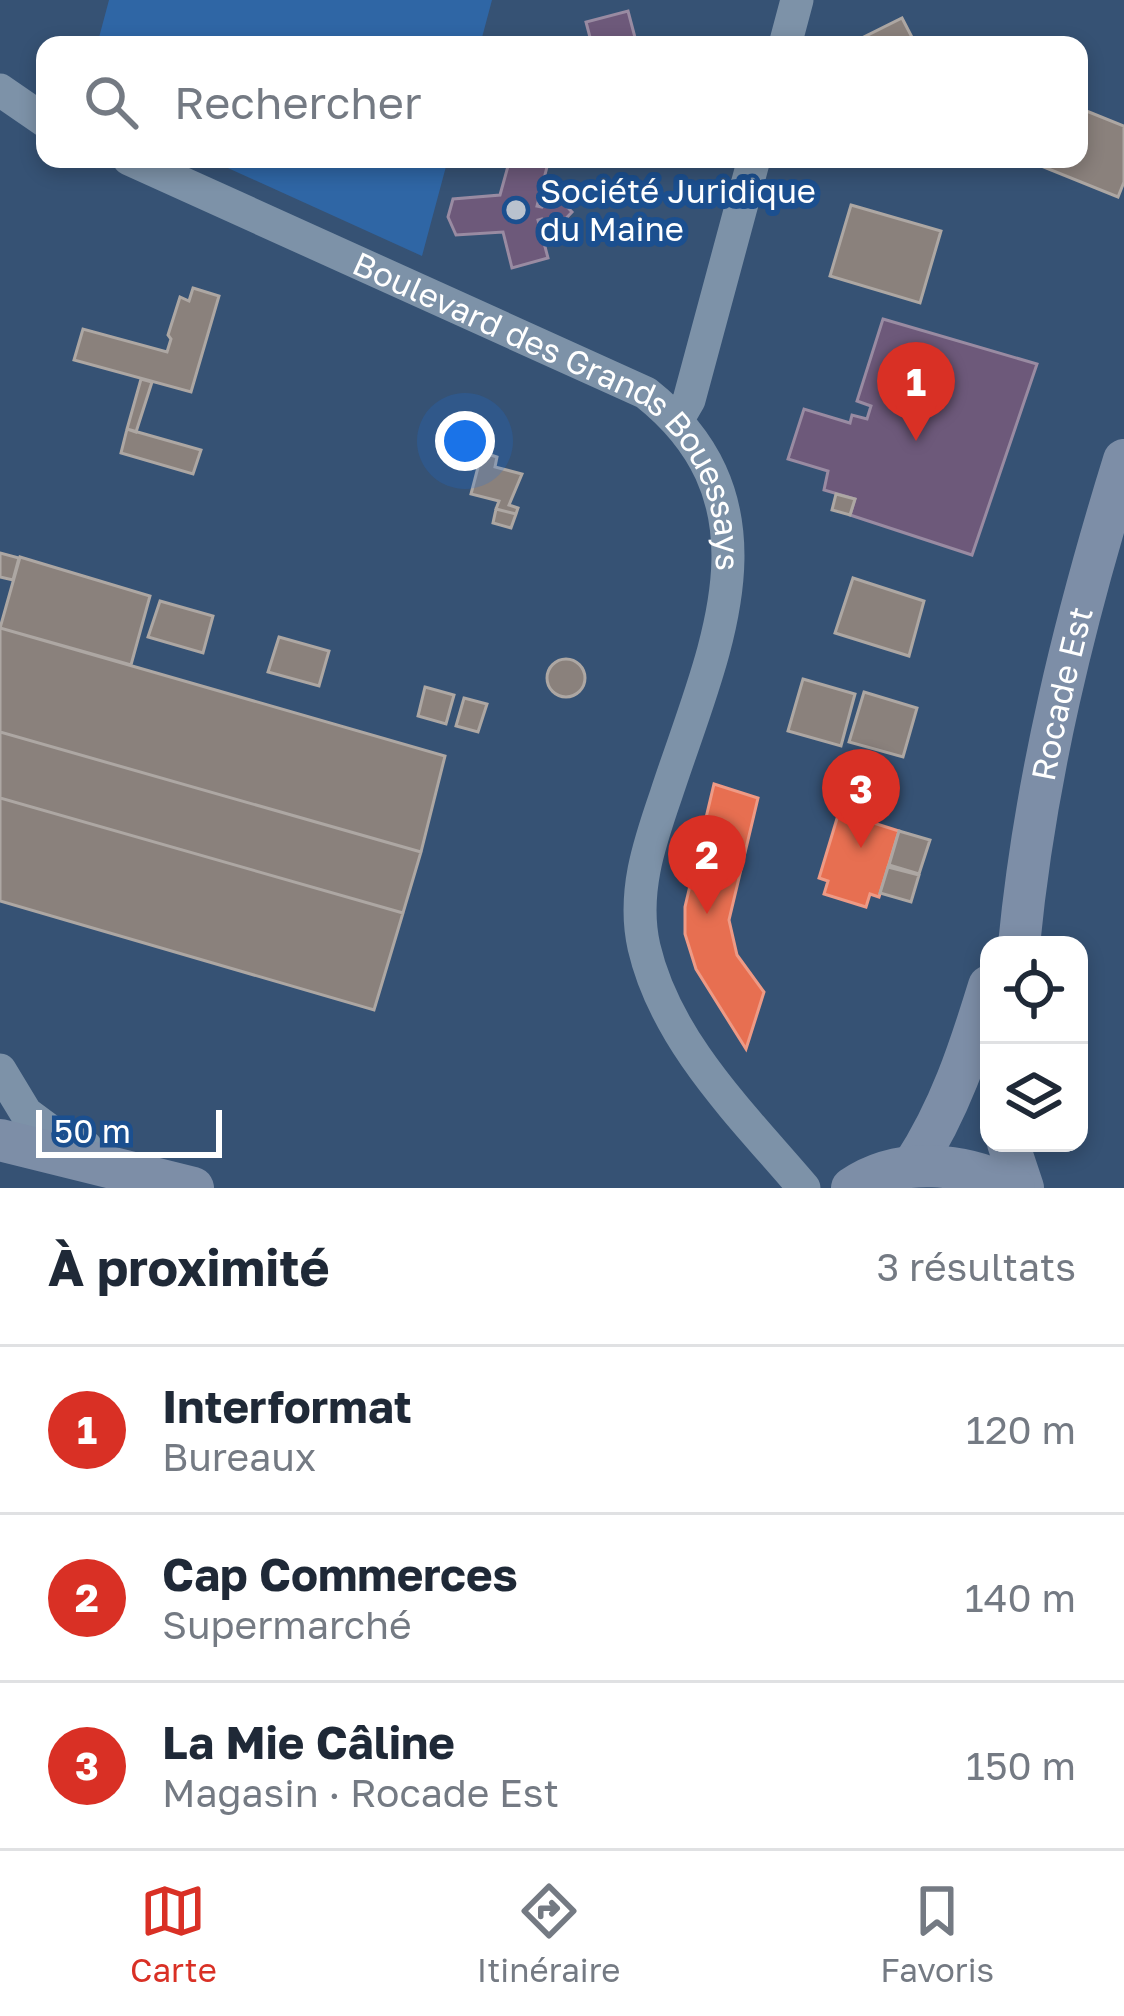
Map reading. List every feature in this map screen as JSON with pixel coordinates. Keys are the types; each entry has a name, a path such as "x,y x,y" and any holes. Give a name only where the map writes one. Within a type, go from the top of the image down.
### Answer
{"main road":[{"name":"Rocade Est","path":"1028,859 1062,685 1124,460"},
{"path":"1005,936 1028,859"},
{"path":"1020,936 1028,859"},
{"path":"913,1166 940,1124 980,1016"},
{"path":"0,1140 197,1188"},
{"path":"1011,1152 1018,1188"},
{"path":"852,1188 913,1166 952,1166 1018,1188"}],"street":[{"path":"787,36 797,0"},
{"path":"0,90 36,115"},
{"name":"Boulevard des Grands Bouessays","path":"149,168 646,394 678,419 707,464 724,504 728,585 702,685 646,853 640,899 644,945 662,998 686,1044 804,1188"},
{"path":"678,419 689,400 752,168"},
{"path":"0,1070 26,1113 57,1136 197,1188"}],"shaded area":[{"path":"109,0 492,0 482,36 99,36"},
{"path":"228,168 446,168 422,256"}],"building: Commerces":[{"path":"714,784 758,798 729,920 737,955 764,992 746,1049 696,969 685,934 685,907"},
{"path":"839,812 899,831 879,897 870,894 866,907 824,894 828,881 819,878"}],"building: Bureaux":[{"path":"628,11 635,36 590,36 586,22"},
{"path":"508,168 547,168 537,206 542,207 554,193 572,212 554,231 538,220 548,258 512,268 503,232 456,235 448,217 453,199 500,195"},
{"path":"883,319 1037,364 972,555 850,515 855,499 824,490 828,471 788,459 804,409 850,423 852,415 867,419 871,406 857,401"}],"building: Industrie":[{"path":"902,18 911,36 866,36"},
{"path":"1088,112 1124,126 1124,182 1118,197 1046,168 1088,168"},
{"path":"851,205 941,231 920,303 830,276"},
{"path":"193,288 219,296 191,392 74,360 83,329 167,352 180,297 189,301"},
{"path":"141,379 152,382 136,432 127,429"},
{"path":"127,429 201,450 193,474 121,453"},
{"path":"482,452 497,457 495,467 522,474 509,505 518,508 516,514 496,509 499,501 471,494"},
{"path":"836,494 855,499 850,515 832,510"},
{"path":"496,509 516,514 511,528 493,523"},
{"path":"0,553 19,558 13,580 0,577"},
{"path":"20,557 150,596 131,665 0,628"},
{"path":"853,578 924,601 909,656 835,633"},
{"path":"160,601 213,616 203,653 148,637"},
{"path":"0,628 445,756 421,852 0,732"},
{"path":"279,637 329,651 319,686 268,672"},
{"path":"566,659 580,664 585,678 580,692 566,697 552,692 547,678 552,664"},
{"path":"803,679 855,694 841,746 788,731"},
{"path":"425,687 454,695 446,724 418,716"},
{"path":"864,692 917,708 903,757 849,742"},
{"path":"464,698 487,704 478,732 456,726"},
{"path":"0,732 421,852 403,913 0,798"},
{"path":"0,798 403,913 374,1010 0,901"},
{"path":"899,831 930,840 919,874 889,865"},
{"path":"888,867 919,875 911,902 880,893"}],"place":[{"name":"Société Juridique du Maine","path":"516,210"},
{"name":"Interformat","path":"916,441"},
{"name":"La Mie Câline","path":"861,848"},
{"name":"Cap Commerces","path":"707,914"}]}
